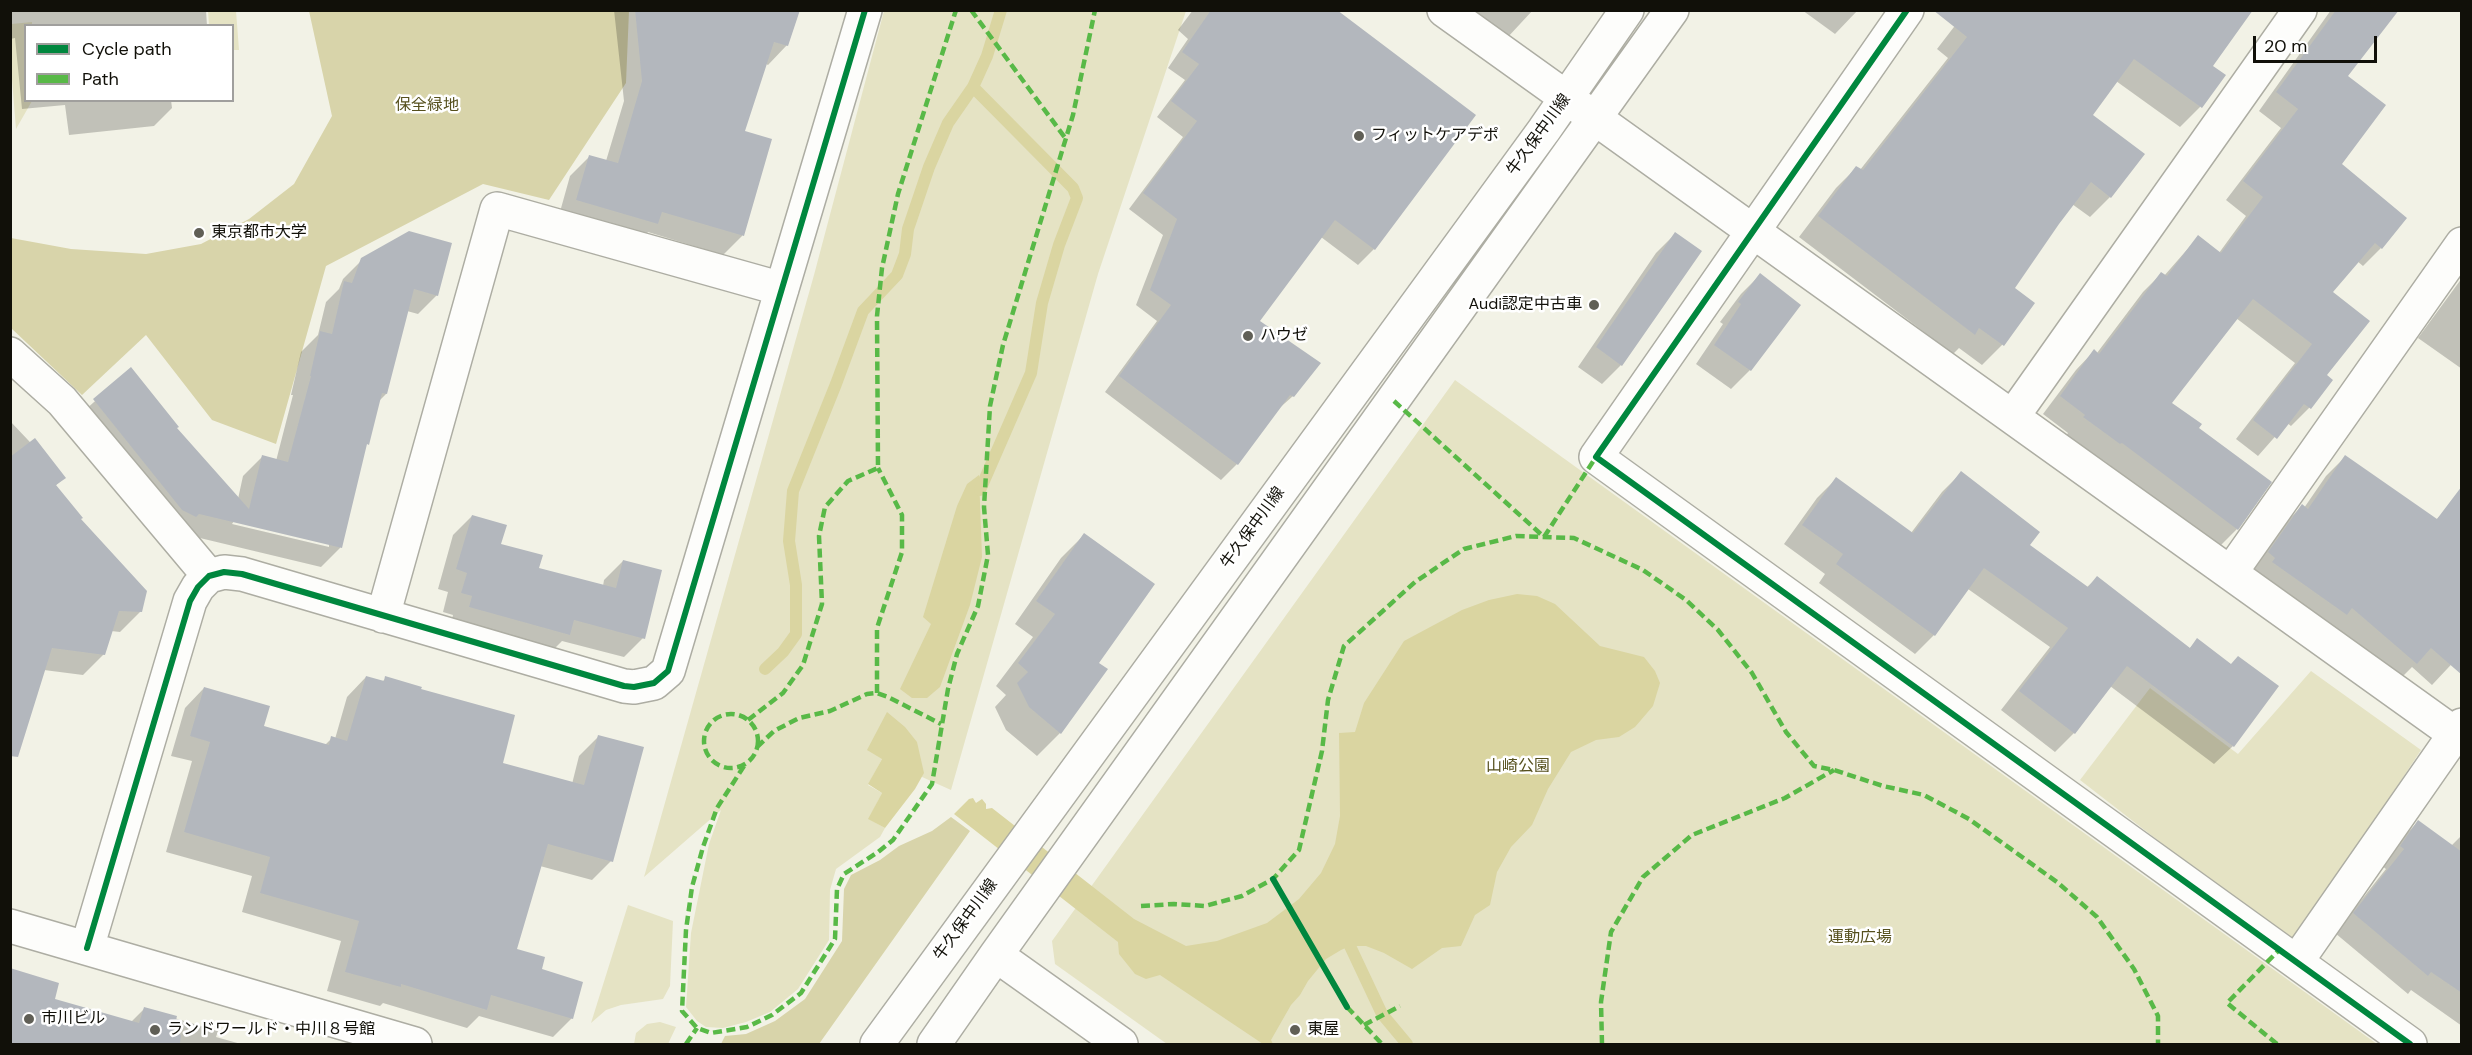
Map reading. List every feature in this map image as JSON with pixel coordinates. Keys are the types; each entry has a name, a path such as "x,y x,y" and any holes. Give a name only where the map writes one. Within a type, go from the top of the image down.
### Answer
{"street":[{"path":"87,948 190,601 198,587 209,576 224,573 242,574 624,686 644,686 661,678 672,661 865,10"},
{"path":"1443,10 2459,733 2297,961"},
{"name":"牛久保中川線","path":"877,1044 1566,99 1627,10"},
{"path":"934,1044 1672,10"},
{"path":"1907,10 1596,457 2410,1044"},
{"path":"2013,416 2300,10"},
{"path":"383,615 496,209 782,289"},
{"path":"2231,572 2462,244"},
{"path":"10,354 62,401 209,576"},
{"path":"10,926 87,948 336,1034 415,1044"},
{"path":"996,955 1121,1044"}],"green space":[{"path":"208,11 236,11 239,50 234,50 234,24 209,24"},
{"name":"保全緑地","path":"309,11 629,11 626,83 549,200 483,184 326,266 276,444 212,420 146,335 82,395 11,328 11,238 71,249 146,254 201,244 249,219 294,184 332,116"},
{"path":"884,11 1186,11 1098,274 951,790 882,759 868,785 882,793 869,819 885,828 880,837 836,869 830,890 829,940 798,989 770,1012 746,1022 723,1028 706,1027 697,1021 686,1007 691,933 709,844 721,810 644,877 814,275"},
{"path":"32,22 32,24 24,24 24,102 31,102 16,129 11,67 11,24"},
{"name":"山崎公園","path":"1455,380 2377,1044 1167,1044 1055,964 1052,941"},
{"path":"2311,671 2421,750 2293,945 2080,780 2150,688 2238,754"},
{"path":"951,817 970,831 819,1044 721,1044 725,1036 746,1034 775,1021 805,999 842,941 844,889 851,875 880,860 899,846 932,831"},
{"path":"628,905 673,921 670,986 663,999 621,1005 606,1010 591,1023"},
{"path":"660,1022 676,1027 668,1044 634,1044 636,1033 647,1024"}],"shaded area":[{"path":"979,475 982,557 970,605 940,687 927,698 912,698 900,689 931,624 923,617 957,506 967,484"},
{"path":"1517,594 1537,596 1555,604 1600,646 1644,657 1655,671 1660,683 1653,706 1635,727 1619,737 1596,740 1571,752 1548,789 1532,825 1511,847 1497,872 1490,905 1475,915 1461,946 1442,948 1412,969 1366,946 1350,946 1341,950 1326,959 1308,981 1271,1040 1273,1044 1263,1044 1160,975 1146,979 1135,974 1119,954 1118,942 954,814 969,799 973,798 976,803 982,799 986,804 986,809 992,808 1134,919 1186,946 1217,941 1267,923 1299,899 1321,873 1335,844 1340,816 1339,733 1355,732 1364,703 1404,641 1462,610 1489,600"},
{"path":"887,712 905,727 917,742 924,773 915,789 885,828 868,819 882,793 868,784 882,759 867,750"}],"building":[{"path":"635,10 800,10 788,46 774,42 745,131 772,139 744,236 662,212 658,224 576,200 589,155 618,163 642,81"},
{"path":"1211,10 1337,10 1476,115 1375,250 1335,220 1260,321 1321,363 1294,397 1290,395 1238,465 1119,376 1171,305 1150,290 1177,219 1143,193 1197,121 1171,101 1199,64 1182,52"},
{"path":"1933,10 2253,10 2213,66 2226,75 2202,108 2134,59 2093,115 2145,154 2111,198 2091,182 2059,224 2015,288 2035,303 2004,346 1979,328 1975,335 1818,216 1856,166 1863,170 1967,37"},
{"path":"2336,10 2399,10 2348,76 2386,105 2342,164 2407,218 2382,249 2375,243 2333,292 2370,321 2327,375 2333,380 2311,409 2304,404 2277,439 2253,420 2312,344 2253,299 2172,403 2202,424 2199,428 2272,482 2238,530 2122,443 2120,444 2083,417 2085,415 2060,396 2094,349 2099,354 2161,272 2167,276 2198,235 2221,253 2263,197 2243,181 2298,109 2276,92"},
{"path":"409,231 452,243 438,296 414,289 387,394 382,393 369,445 367,444 342,548 199,514 196,517 182,510 93,399 131,367 179,427 177,428 249,509 262,455 288,462 311,376 320,331 332,334 344,281 352,283 361,258"},
{"path":"1675,232 1702,251 1622,366 1596,347"},
{"path":"1760,273 1801,305 1751,371 1714,345 1741,304 1738,302"},
{"path":"35,438 66,478 56,485 83,518 81,519 147,591 142,612 119,611 105,655 52,648 18,757 10,756 10,457"},
{"path":"2345,455 2437,519 2462,486 2462,675 2431,648 2417,664 2352,608 2347,615 2272,562 2275,558 2268,552 2302,504 2308,509"},
{"path":"1961,471 2040,532 2030,545 2088,587 2097,576 2190,648 2197,638 2231,664 2238,656 2279,686 2234,747 2127,666 2075,734 2019,691 2068,628 1984,568 1935,636 1836,564 1843,554 1802,525 1836,477 1913,533"},
{"path":"472,515 507,525 501,544 543,555 539,568 616,588 623,560 662,570 645,639 574,620 570,635 469,607 472,596 461,593 467,573 456,569"},
{"path":"1084,533 1155,584 1099,663 1108,669 1061,734 1029,707 1017,683 1028,672 1018,663 1055,614 1036,601"},
{"path":"366,676 384,681 385,676 422,687 421,689 515,715 503,763 584,785 598,735 644,747 613,862 548,844 517,949 545,957 542,969 583,982 573,1019 491,995 487,1010 401,984 401,987 345,972 359,921 260,893 270,857 184,832 210,742 190,736 204,687 270,706 264,726 329,745 331,736 347,741"},
{"path":"2418,820 2462,852 2462,993 2431,972 2428,976 2353,913 2404,849 2400,846"},
{"path":"10,968 59,983 55,999 139,1023 144,1007 177,1016 173,1032 181,1035 180,1044 10,1044"}],"waterway":[{"path":"765,669 783,652 796,634 796,585 789,541 793,491 863,311 897,275 905,254 908,229 929,167 948,123 973,87 987,56 1001,10"},
{"path":"973,87 1073,188 1077,198 1059,245 1042,303 1031,373 980,490"},
{"path":"1350,946 1382,1014 1407,1044"}],"marked path":[{"path":"748,720 783,693 803,665 822,604 819,536 825,507 848,481 878,468 877,316 882,268 898,194 956,10"},
{"path":"971,10 1066,139"},
{"path":"744,766 717,808 703,847 692,887 686,930 682,1011 697,1028 711,1033 747,1027 772,1015 801,993 835,939 837,889 844,874 893,840 932,784 948,689 957,654 978,606 988,555 984,507 990,406 1003,345 1073,115 1095,10"},
{"path":"1394,401 1544,537 1596,457"},
{"path":"877,693 877,628 902,552 902,515 878,468"},
{"path":"1141,906 1174,904 1205,906 1242,896 1273,879 1299,850 1322,751 1328,700 1344,646 1415,582 1464,549 1516,536 1574,538 1643,570 1686,600 1718,630 1752,673 1786,732 1814,766 1924,795 1969,819 2057,882 2097,917 2134,969 2158,1016 2158,1044"},
{"path":"757,747 774,731 799,718 830,711 867,694 877,693 888,697 941,724"},
{"path":"726,714 736,714 746,718 754,726 758,741 754,756 746,764 736,768 726,768 716,764 708,756 704,746 704,736 708,726 716,718 726,714"},
{"path":"1602,1044 1601,1002 1611,932 1643,877 1692,835 1785,798 1834,770"},
{"path":"2277,1044 2227,1003 2280,949"},
{"path":"1364,1025 1400,1006"},
{"path":"1347,1007 1382,1044"},
{"path":"686,1044 697,1028"}],"cycle path":[{"path":"87,948 190,601 198,587 209,576 224,572 242,574 624,686 634,687 654,683 668,671 865,10"},
{"path":"1907,10 1596,457 2410,1044"},
{"path":"1273,879 1347,1007"}],"place":[{"name":"フィットケアデポ","path":"1359,136"},
{"name":"東京都市大学","path":"199,233"},
{"name":"Audi認定中古車","path":"1594,305"},
{"name":"ハウゼ","path":"1248,336"},
{"name":"市川ビル","path":"29,1019"},
{"name":"ランドワールド・中川８号館","path":"155,1030"},
{"name":"東屋","path":"1295,1030"}],"park label":[{"name":"運動広場","path":"1860,938"}]}
